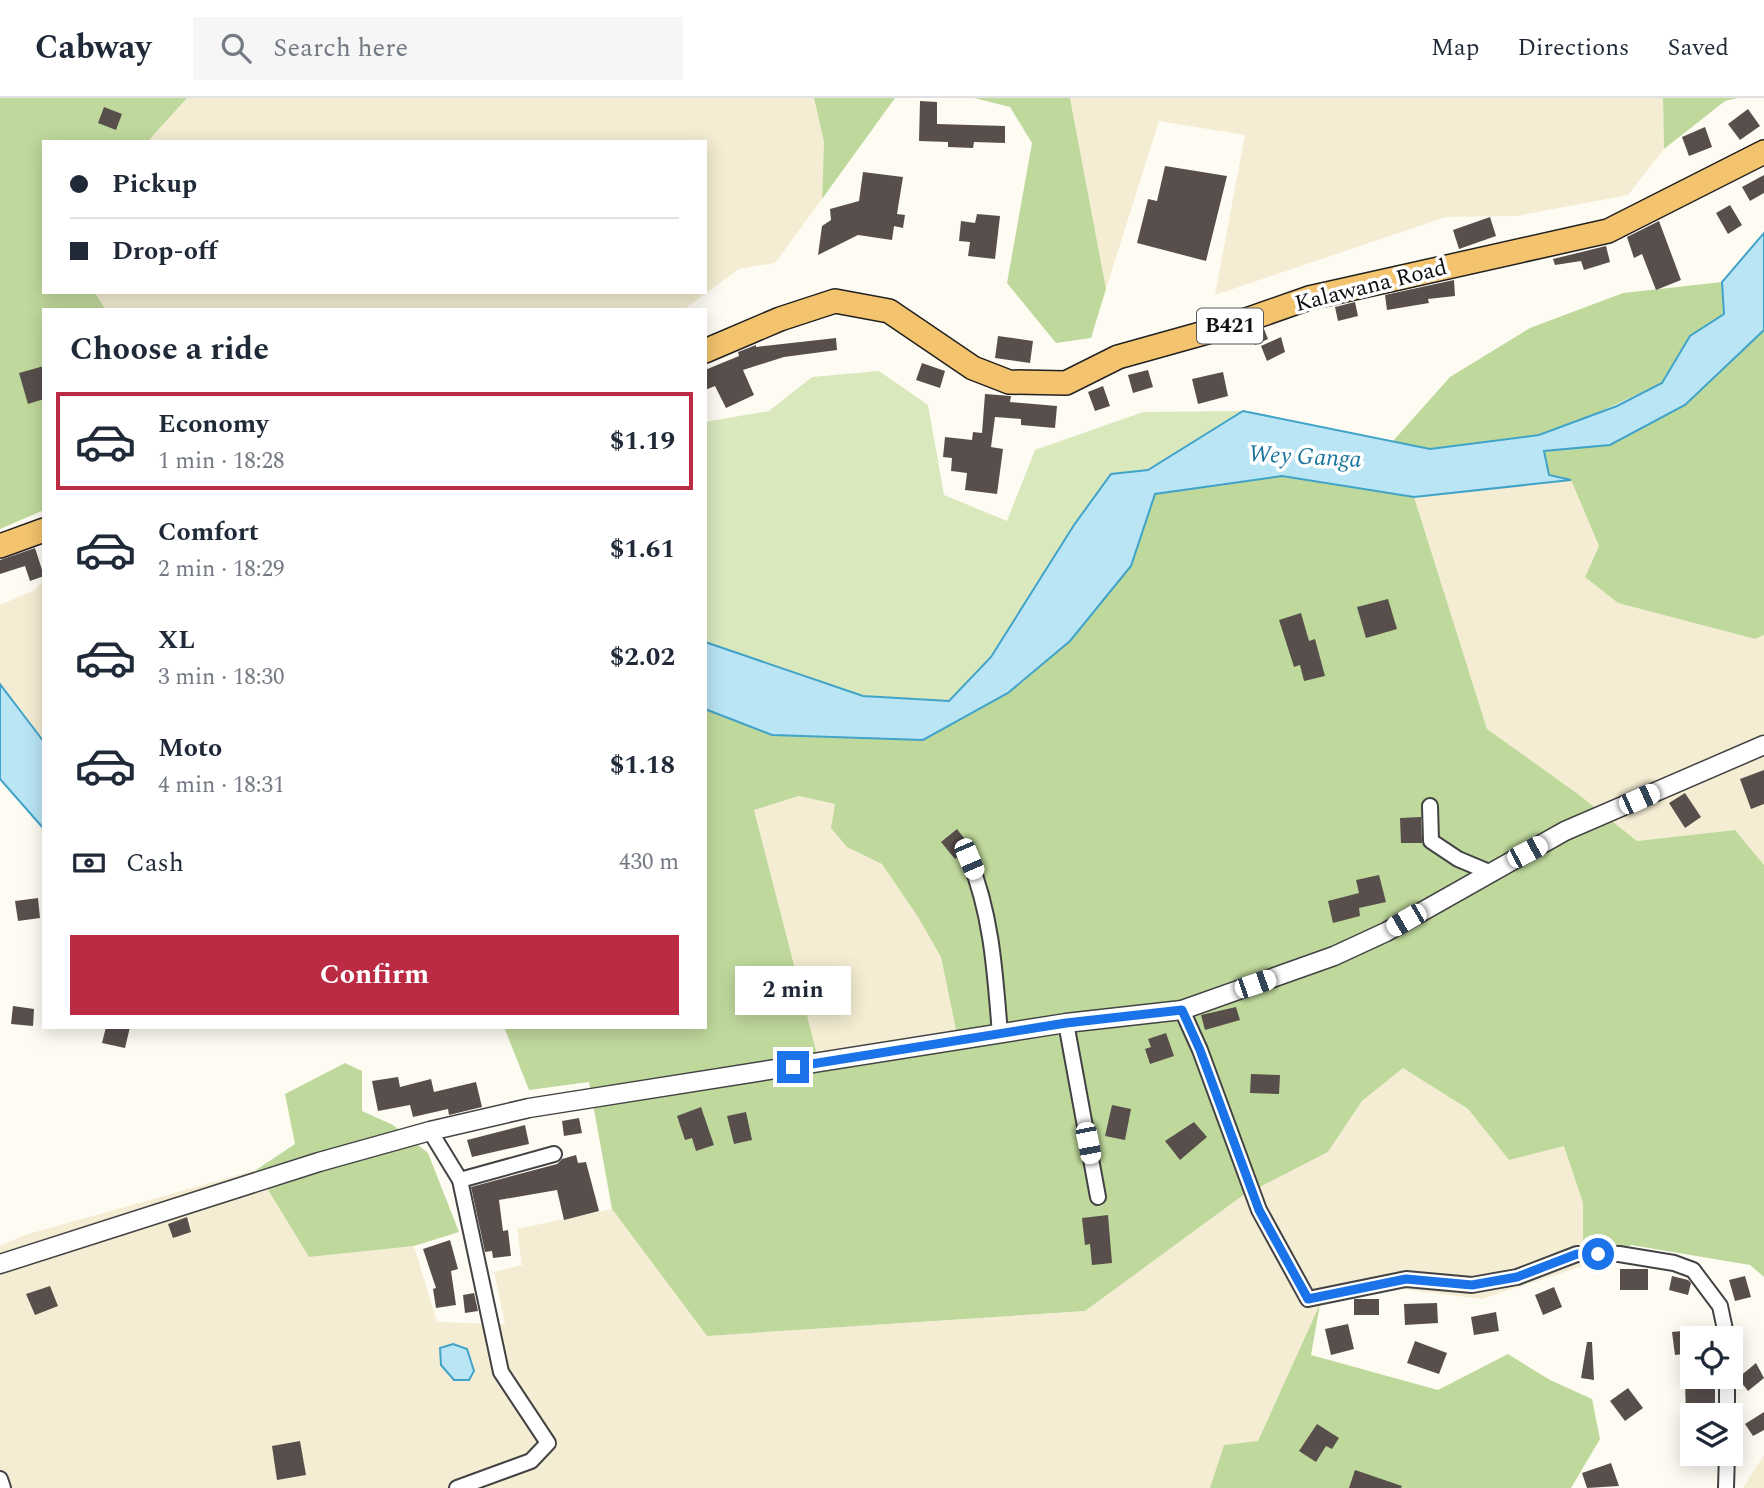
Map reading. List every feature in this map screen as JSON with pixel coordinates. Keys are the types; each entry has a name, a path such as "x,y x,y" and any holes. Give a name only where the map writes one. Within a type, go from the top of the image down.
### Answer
{"main road":[{"name":"Kalawana Road","path":"707,350 780,319 835,301 889,311 973,368 1009,382 1066,383 1118,357 1229,326 1309,298 1608,231 1764,152"},
{"path":"0,546 42,531"}],"street":[{"path":"0,1264 318,1162 430,1131 529,1108 1066,1023 1182,1010 1334,956 1386,932 1565,831 1764,745"},
{"path":"1430,806 1431,841 1458,859 1489,873"},
{"path":"969,859 983,895 993,946 1000,1034"},
{"path":"1182,1010 1200,1050 1259,1210 1308,1299 1406,1279 1472,1285 1517,1277 1577,1254 1619,1254 1674,1263 1693,1270 1720,1306 1724,1326"},
{"path":"1066,1023 1098,1197"},
{"path":"430,1131 460,1180 501,1372 548,1443 531,1461 457,1488"},
{"path":"460,1180 554,1154"},
{"path":"1726,1488 1727,1466"},
{"path":"0,1479 3,1488"}],"shaded area":[{"path":"187,98 814,98 824,142 822,199 775,263 739,269 707,292 707,140 147,140"},
{"path":"1070,98 1663,98 1664,149 1628,195 1516,216 1446,217 1215,295 1245,135 1159,121 1106,289"},
{"path":"95,294 705,294 686,308 105,308"},
{"path":"1571,480 1599,546 1585,577 1618,603 1755,639 1764,635 1764,865 1735,830 1637,841 1578,794 1487,729 1414,497"},
{"path":"42,582 42,739 0,684 0,605 35,590"},
{"path":"799,796 835,804 847,847 882,864 918,917 941,957 958,1040 819,1062 754,810"},
{"path":"1403,1068 1468,1109 1509,1160 1564,1145 1583,1203 1583,1266 1482,1299 1400,1289 1320,1304 1258,1441 1211,1488 0,1488 0,1246 25,1235 256,1170 309,1257 414,1246 437,1322 505,1324 494,1272 522,1265 517,1229 612,1209 707,1336 1085,1311 1242,1196 1328,1152 1362,1101"},
{"path":"1764,1455 1764,1488 1743,1488"}],"green space":[{"path":"0,98 187,98 149,140 42,140 42,294 95,294 105,308 42,308 42,511 0,529"},
{"path":"814,98 895,98 822,199 824,142"},
{"path":"974,98 1070,98 1106,289 1091,338 1056,343 1007,283 1032,143 1010,107"},
{"path":"1663,98 1738,98 1725,101 1664,149"},
{"path":"1722,282 1724,314 1690,336 1662,383 1554,433 1430,449 1393,441 1450,377 1530,328 1623,293"},
{"path":"1764,330 1764,635 1755,639 1618,603 1585,577 1599,546 1571,480 1549,475 1543,451 1610,445 1685,405"},
{"path":"879,371 928,405 944,495 1007,521 1035,450 1143,412 1243,411 1148,470 1111,474 1074,525 991,657 949,701 858,695 707,643 707,422 769,411 812,377"},
{"path":"1282,476 1414,497 1487,729 1578,794 1637,841 1735,830 1764,865 1764,1277 1750,1265 1631,1245 1583,1266 1583,1203 1564,1146 1509,1160 1468,1109 1403,1068 1362,1101 1328,1152 1242,1196 1085,1311 707,1336 612,1209 589,1082 529,1090 505,1029 707,1029 707,710 772,735 923,740 1131,566 1155,494","holes":["799,796 835,804 831,828 847,847 882,864 918,917 941,957 958,1040 1042,1036 818,1058 754,810"]},
{"path":"345,1063 362,1071 362,1111 393,1125 428,1153 459,1232 414,1246 309,1257 256,1170 295,1144 285,1094"},
{"path":"1320,1304 1311,1355 1438,1390 1508,1354 1550,1380 1592,1399 1600,1439 1571,1488 1210,1488 1224,1445 1258,1441"}],"water":[{"name":"Wey Ganga","path":"1764,233 1764,330 1685,405 1610,445 1544,451 1549,475 1571,480 1414,497 1282,476 1155,494 1131,566 1070,641 1008,693 923,740 772,735 707,710 707,643 863,696 949,701 991,657 1074,525 1111,474 1148,470 1243,411 1430,449 1539,435 1617,406 1662,383 1690,336 1724,314 1722,282"},
{"path":"0,684 42,739 42,827 0,779"},
{"path":"453,1344 467,1349 474,1371 469,1380 454,1380 441,1365 440,1348"}],"building":[{"path":"920,101 937,102 937,124 1005,126 1005,143 974,142 973,148 948,147 948,142 919,141"},
{"path":"104,107 122,114 116,130 98,123"},
{"path":"1748,109 1760,126 1740,140 1728,124"},
{"path":"1705,127 1712,147 1689,156 1682,137"},
{"path":"1165,166 1227,176 1206,261 1137,243 1148,199 1157,201"},
{"path":"863,172 903,177 897,214 905,215 903,228 894,226 892,240 858,235 818,255 822,226 831,220 830,209 859,201"},
{"path":"1764,175 1764,193 1750,201 1742,187"},
{"path":"1730,205 1742,225 1728,234 1716,213"},
{"path":"977,214 1000,216 995,259 968,256 970,242 959,241 961,221 975,223"},
{"path":"1490,217 1496,236 1459,249 1453,230"},
{"path":"1659,221 1681,280 1656,290 1642,254 1634,258 1627,237"},
{"path":"1606,246 1610,262 1584,270 1581,261 1555,265 1553,259"},
{"path":"1454,280 1455,296 1428,299 1429,303 1387,310 1385,295"},
{"path":"1355,302 1358,316 1338,321 1335,307"},
{"path":"1264,329 1268,339 1255,345 1250,334"},
{"path":"998,336 1033,341 1030,363 995,358"},
{"path":"1281,337 1285,352 1267,361 1261,346"},
{"path":"836,338 837,350 784,357 743,370 754,395 726,408 715,386 707,389 707,369 739,356 738,352 756,347"},
{"path":"922,363 945,371 940,388 916,380"},
{"path":"42,367 42,400 28,404 19,373"},
{"path":"1148,370 1153,387 1133,393 1128,375"},
{"path":"1223,372 1228,396 1198,404 1192,379"},
{"path":"1103,386 1110,406 1095,411 1088,392"},
{"path":"985,394 1011,396 1010,402 1057,406 1055,428 1021,425 1021,419 995,417 991,447 1003,449 997,494 965,490 967,473 951,471 952,458 943,457 945,437 972,440 973,432 982,433"},
{"path":"35,548 42,577 30,581 25,566 0,574 0,560"},
{"path":"1388,599 1397,629 1366,638 1357,607"},
{"path":"1301,613 1309,641 1315,639 1325,676 1304,681 1300,665 1294,667 1279,620"},
{"path":"1764,770 1764,804 1751,809 1740,779"},
{"path":"1685,793 1701,817 1685,828 1669,803"},
{"path":"1421,817 1422,843 1401,843 1400,818"},
{"path":"957,829 971,847 955,859 941,842"},
{"path":"1379,875 1386,902 1359,908 1360,916 1333,923 1328,901 1359,893 1356,880"},
{"path":"38,898 40,918 18,921 15,901"},
{"path":"13,1006 34,1009 33,1026 11,1024"},
{"path":"1236,1007 1240,1020 1205,1030 1201,1015"},
{"path":"106,1029 130,1029 125,1048 102,1043"},
{"path":"1166,1033 1174,1056 1150,1064 1145,1049 1151,1047 1148,1039"},
{"path":"1251,1074 1280,1075 1279,1094 1250,1093"},
{"path":"398,1077 400,1087 431,1079 434,1092 476,1082 482,1107 449,1115 448,1109 413,1117 410,1105 378,1111 372,1081"},
{"path":"1112,1105 1131,1109 1125,1140 1105,1136"},
{"path":"701,1107 714,1145 696,1151 692,1138 685,1140 677,1116"},
{"path":"746,1112 752,1140 734,1144 727,1116"},
{"path":"579,1118 582,1133 564,1136 562,1121"},
{"path":"1194,1122 1207,1137 1180,1160 1165,1141"},
{"path":"525,1125 529,1144 472,1157 467,1140"},
{"path":"576,1155 578,1163 586,1162 599,1211 564,1220 557,1190 499,1200 503,1231 508,1230 511,1256 493,1258 492,1251 485,1252 471,1187 557,1164 562,1159"},
{"path":"1108,1215 1112,1263 1092,1265 1090,1244 1085,1245 1082,1218"},
{"path":"187,1217 191,1232 173,1238 168,1224"},
{"path":"450,1240 458,1269 451,1271 456,1305 436,1308 433,1289 436,1288 423,1249"},
{"path":"1620,1269 1648,1269 1648,1290 1620,1290"},
{"path":"1672,1276 1691,1283 1688,1295 1669,1290"},
{"path":"1745,1276 1751,1297 1735,1301 1729,1280"},
{"path":"50,1286 58,1306 35,1315 26,1294"},
{"path":"1554,1287 1562,1307 1543,1315 1535,1295"},
{"path":"474,1293 478,1311 465,1313 463,1295"},
{"path":"1354,1299 1379,1299 1379,1315 1354,1315"},
{"path":"1437,1303 1438,1323 1405,1325 1404,1304"},
{"path":"1496,1312 1499,1331 1474,1335 1471,1317"},
{"path":"1348,1324 1354,1349 1331,1355 1325,1329"},
{"path":"1680,1331 1680,1354 1675,1355 1672,1332"},
{"path":"1415,1341 1447,1353 1439,1374 1407,1363"},
{"path":"1587,1342 1592,1342 1594,1380 1581,1378"},
{"path":"1756,1363 1764,1378 1748,1391 1743,1384 1743,1374"},
{"path":"1628,1388 1643,1408 1625,1421 1610,1401"},
{"path":"1685,1389 1715,1389 1715,1403 1686,1403"},
{"path":"1764,1412 1764,1430 1753,1436 1745,1424"},
{"path":"1317,1424 1339,1438 1332,1449 1326,1446 1316,1462 1299,1451"},
{"path":"300,1441 306,1475 277,1480 272,1446"},
{"path":"1611,1463 1619,1486 1587,1488 1582,1473"},
{"path":"1355,1470 1402,1486 1349,1488"}],"route":[{"path":"793,1067 1066,1023 1182,1010 1200,1050 1259,1210 1308,1299 1406,1279 1472,1285 1517,1277 1577,1254 1598,1254"}]}
